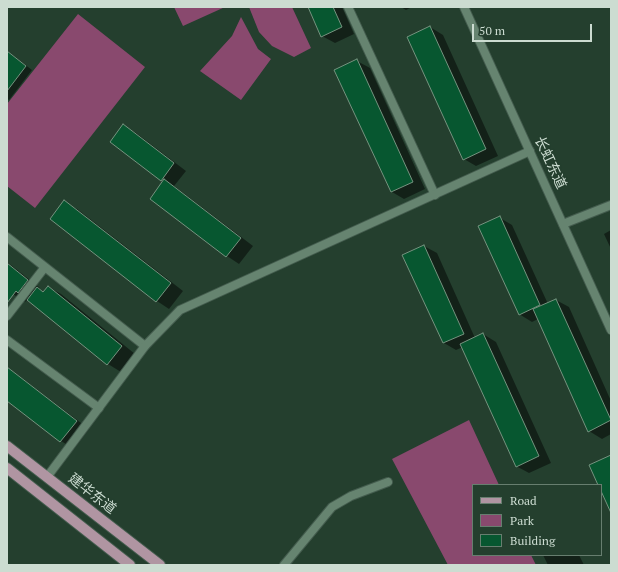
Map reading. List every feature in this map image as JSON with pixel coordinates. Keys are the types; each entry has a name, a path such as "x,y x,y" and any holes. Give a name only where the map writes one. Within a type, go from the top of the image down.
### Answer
{"main road":[{"name":"建华东道","path":"7,446 160,565"},
{"path":"7,468 130,565"}],"street":[{"path":"348,7 435,195"},
{"name":"长虹东道","path":"464,7 611,330"},
{"path":"47,477 145,346 175,314 195,303 530,151"},
{"path":"563,224 611,205"},
{"path":"7,237 145,346"},
{"path":"7,316 45,267"},
{"path":"7,340 99,408"},
{"path":"284,565 332,507 351,496 388,482"}],"green space":[{"path":"174,7 225,7 183,26"},
{"path":"249,7 292,7 311,48 294,57 272,46 259,32"},
{"path":"78,14 145,67 35,208 7,186 7,104"},
{"path":"241,17 258,49 271,59 241,100 200,71 232,36"},
{"path":"469,420 499,484 472,484 472,556 532,556 536,565 448,565 392,459"}],"building":[{"path":"308,7 333,7 342,27 321,37"},
{"path":"430,26 486,149 463,160 407,37"},
{"path":"7,51 26,66 7,91"},
{"path":"357,59 413,182 391,192 334,70"},
{"path":"123,124 174,163 161,181 110,142"},
{"path":"164,179 241,238 226,257 150,199"},
{"path":"64,200 171,283 156,302 50,219"},
{"path":"500,216 540,305 519,315 478,226"},
{"path":"424,245 464,334 443,343 402,255"},
{"path":"7,263 28,280 18,293 16,291 7,303"},
{"path":"48,286 122,346 107,365 27,300 37,287 43,292"},
{"path":"556,299 611,420 588,432 533,309"},
{"path":"483,333 539,456 516,467 460,344"},
{"path":"7,367 77,421 60,442 7,401"},
{"path":"611,455 611,513 602,493 602,484 598,484 589,465"}]}
